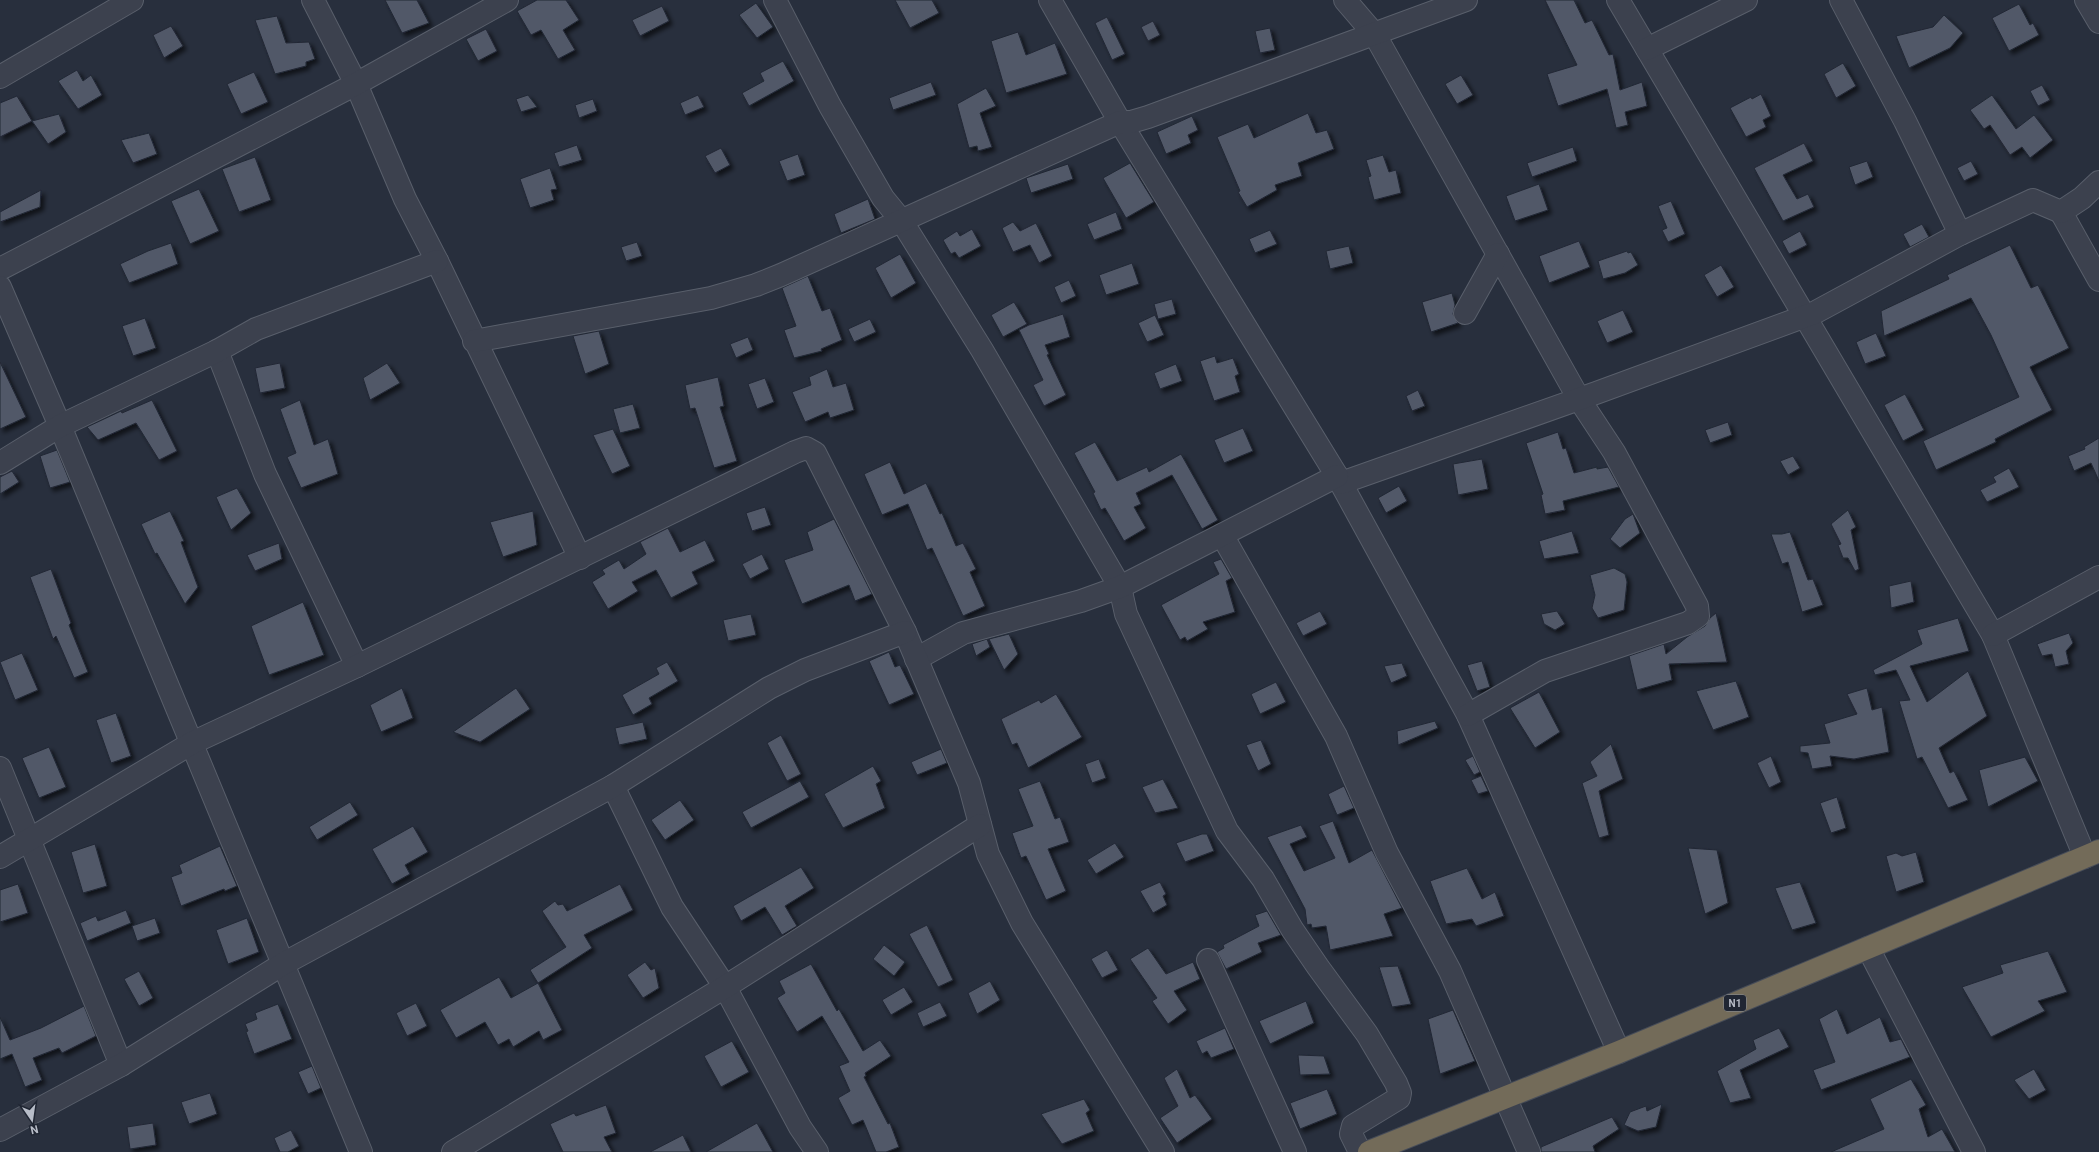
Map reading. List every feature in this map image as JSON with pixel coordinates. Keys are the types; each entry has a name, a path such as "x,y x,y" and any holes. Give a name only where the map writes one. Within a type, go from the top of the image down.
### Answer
{"highway":[{"name":"N1","path":"1369,1152 1619,1052 2092,854"}],"street":[{"path":"0,77 132,0"},
{"path":"313,0 356,84 418,228 580,558"},
{"path":"0,269 356,84 507,0"},
{"path":"775,0 830,106 879,192 901,220 982,350 1120,587 1126,614 1228,830 1263,879 1292,929 1367,1034 1396,1083 1400,1093 1399,1098 1353,1126 1351,1134 1360,1152"},
{"path":"1050,0 1120,122 1339,480 1468,715 1619,1052"},
{"path":"1345,0 1375,35 1579,399 1614,452 1697,606 1698,616 1688,623 1545,671 1468,715"},
{"path":"474,341 711,298 748,287 781,275 1120,122 1131,122 1148,117 1276,69 1375,35 1466,0"},
{"path":"1618,0 1993,635 2092,854"},
{"path":"1647,49 1746,0"},
{"path":"1841,0 1905,121 1960,234"},
{"path":"2086,0 2099,22"},
{"path":"2061,212 2082,198 2099,182"},
{"path":"916,659 963,632 1081,601 1120,587 1222,535 1339,480 1579,399 1804,316 1960,234 2033,200 2061,212 2099,280"},
{"path":"1465,313 1498,254"},
{"path":"0,463 60,426 217,351 256,328 436,262"},
{"path":"0,287 60,426 361,1152"},
{"path":"217,351 269,482 357,666"},
{"path":"0,857 192,743 357,666 795,452 806,448 815,453 904,632 969,783 988,854 1022,923 1163,1152"},
{"path":"1222,535 1336,736 1390,860 1450,971 1529,1152"},
{"path":"1993,635 2099,577"},
{"path":"0,1130 121,1065 282,964 613,786 769,688 805,670 904,632"},
{"path":"0,768 121,1065"},
{"path":"613,786 672,907 725,987 800,1126 817,1152"},
{"path":"453,1152 725,987 980,825"},
{"path":"1868,948 1974,1152"},
{"path":"1208,960 1295,1152"}],"building":[{"path":"385,0 417,0 429,23 402,33"},
{"path":"537,0 566,0 579,20 563,30 575,50 558,59 541,30 531,35 517,11"},
{"path":"895,0 932,0 939,13 910,28"},
{"path":"1545,0 1574,0 1585,23 1592,20 1609,55 1613,54 1620,90 1642,82 1647,106 1625,112 1628,125 1616,128 1607,89 1558,106 1547,74 1577,65"},
{"path":"756,3 773,27 757,38 739,15"},
{"path":"2019,4 2030,25 2033,23 2039,35 2009,51 1992,18"},
{"path":"662,6 669,21 640,36 632,20"},
{"path":"1944,15 1963,33 1950,48 1909,68 1896,36 1933,27"},
{"path":"277,16 286,43 309,42 315,59 306,62 306,66 275,74 255,20"},
{"path":"1107,17 1125,54 1112,60 1095,23"},
{"path":"1153,21 1160,35 1148,41 1141,27"},
{"path":"171,26 183,46 164,58 153,35"},
{"path":"1270,28 1275,50 1260,53 1255,31"},
{"path":"486,29 497,51 478,61 466,39"},
{"path":"1018,32 1026,55 1055,43 1067,74 1006,93 991,41"},
{"path":"783,61 794,81 749,106 742,93 764,81 760,73"},
{"path":"1843,63 1856,86 1836,98 1824,74"},
{"path":"77,70 83,81 91,75 102,95 78,109 58,81"},
{"path":"254,72 268,102 241,114 227,84"},
{"path":"1461,75 1473,95 1457,104 1445,84"},
{"path":"931,82 936,95 893,110 889,98"},
{"path":"2042,85 2050,100 2038,106 2030,91"},
{"path":"986,88 996,106 980,113 992,147 978,151 977,146 969,148 957,104"},
{"path":"1761,94 1771,116 1763,120 1766,127 1746,137 1730,108 1751,97 1752,99"},
{"path":"528,95 537,107 521,112 516,99"},
{"path":"698,95 704,107 685,115 680,103"},
{"path":"1992,95 2016,129 2034,115 2053,140 2030,158 2022,147 2010,155 1990,125 1984,129 1970,110"},
{"path":"17,96 32,121 0,137 0,103"},
{"path":"593,99 597,111 579,118 575,105"},
{"path":"1308,113 1316,133 1327,130 1334,149 1298,163 1302,176 1275,185 1277,190 1247,207 1238,192 1240,191 1217,137 1248,124 1254,138"},
{"path":"59,114 66,132 48,144 32,121"},
{"path":"1192,116 1198,130 1188,135 1191,143 1166,154 1157,132"},
{"path":"149,133 157,154 133,163 121,140"},
{"path":"1804,143 1813,161 1783,175 1797,199 1808,194 1814,207 1783,221 1754,168"},
{"path":"577,145 582,160 559,167 554,153"},
{"path":"1573,147 1577,161 1532,177 1527,163"},
{"path":"721,148 730,165 715,173 705,156"},
{"path":"798,154 805,175 787,181 779,161"},
{"path":"1383,155 1389,172 1396,170 1401,193 1374,200 1368,177 1371,176 1366,160"},
{"path":"255,157 271,200 239,212 222,169"},
{"path":"1867,161 1873,177 1855,185 1849,167"},
{"path":"1971,161 1978,174 1964,181 1957,168"},
{"path":"1130,163 1154,202 1126,218 1103,178"},
{"path":"1068,164 1073,179 1031,193 1026,178"},
{"path":"550,168 557,189 551,190 554,200 530,208 520,179"},
{"path":"1539,184 1548,210 1515,221 1506,196"},
{"path":"199,189 219,231 190,244 171,201"},
{"path":"41,190 40,207 0,222 0,212"},
{"path":"868,199 875,219 841,233 834,214"},
{"path":"1671,201 1685,234 1668,242 1662,230 1667,228 1658,206"},
{"path":"1116,212 1122,229 1094,240 1087,224"},
{"path":"1013,222 1020,231 1036,223 1052,256 1039,263 1030,245 1013,252 1002,228"},
{"path":"1922,224 1929,237 1910,247 1903,234"},
{"path":"972,229 981,246 959,258 955,252 951,254 943,240 957,231 960,236"},
{"path":"1270,230 1277,244 1255,253 1249,239"},
{"path":"1800,231 1807,245 1789,254 1782,241"},
{"path":"1579,241 1590,267 1549,283 1539,256"},
{"path":"637,242 642,256 626,261 621,247"},
{"path":"171,243 178,264 129,283 120,264 148,251"},
{"path":"2010,245 2031,288 2038,285 2069,348 2030,367 2052,410 1995,439 1996,442 1936,470 1923,441 2019,397 1991,335 1971,298 1884,336 1881,311 1949,279 1947,275"},
{"path":"1349,246 1353,263 1330,269 1326,251"},
{"path":"1627,251 1628,253 1631,252 1638,265 1625,273 1603,279 1598,261"},
{"path":"900,254 916,283 891,298 875,268"},
{"path":"1132,263 1139,284 1106,295 1099,275"},
{"path":"1721,265 1734,287 1717,297 1704,275"},
{"path":"808,276 822,311 830,308 842,340 821,349 822,351 794,358 784,330 796,326 782,288"},
{"path":"1069,280 1076,296 1061,303 1054,287"},
{"path":"1452,293 1455,305 1453,314 1458,323 1431,332 1422,302"},
{"path":"1172,299 1176,314 1158,319 1154,304"},
{"path":"1014,302 1027,324 1003,337 991,315"},
{"path":"1623,310 1633,332 1607,343 1597,321"},
{"path":"1063,314 1070,337 1045,345 1049,354 1047,355 1066,395 1044,406 1033,385 1043,380 1019,330 1029,325"},
{"path":"1155,315 1164,335 1147,342 1138,323"},
{"path":"145,318 156,348 133,356 122,326"},
{"path":"870,319 876,332 854,342 848,329"},
{"path":"599,331 609,364 585,374 573,336"},
{"path":"1876,333 1886,356 1865,364 1856,342"},
{"path":"748,337 753,350 736,358 730,344"},
{"path":"1215,356 1217,363 1233,358 1239,374 1235,376 1240,392 1214,401 1200,361"},
{"path":"0,362 26,417 0,429"},
{"path":"280,363 285,388 260,393 255,368"},
{"path":"387,363 400,383 370,400 363,378"},
{"path":"1176,364 1182,381 1160,389 1154,373"},
{"path":"827,369 833,387 846,383 854,410 830,418 828,412 805,422 792,392 811,385 809,377"},
{"path":"718,377 724,406 720,407 737,461 714,468 695,408 690,409 685,385"},
{"path":"765,378 774,402 757,409 748,384"},
{"path":"1418,390 1425,406 1412,411 1406,396"},
{"path":"1905,394 1924,430 1903,441 1884,405"},
{"path":"152,400 177,451 159,460 136,423 98,440 87,427 121,411 122,413"},
{"path":"300,400 314,445 328,439 338,474 301,488 287,457 296,453 280,409"},
{"path":"633,404 640,428 620,433 613,409"},
{"path":"1728,422 1732,435 1710,443 1705,430"},
{"path":"1243,428 1253,451 1224,463 1214,440"},
{"path":"613,429 630,466 612,474 593,435"},
{"path":"1558,432 1563,449 1566,448 1574,473 1597,467 1597,469 1608,467 1619,487 1563,501 1565,510 1545,514 1541,495 1543,494 1526,443"},
{"path":"2099,438 2099,481 2091,463 2074,471 2068,456 2085,449 2084,447"},
{"path":"1095,442 1117,481 1147,467 1149,472 1181,454 1218,520 1202,529 1172,475 1136,493 1141,504 1134,507 1146,528 1124,541 1105,508 1101,510 1093,493 1095,492 1074,453"},
{"path":"57,450 70,482 50,488 40,456"},
{"path":"1793,456 1800,468 1788,475 1780,461"},
{"path":"1482,459 1488,489 1458,495 1453,464"},
{"path":"890,462 904,494 926,483 940,514 942,513 956,546 963,543 976,569 970,572 985,606 963,616 932,548 927,550 908,504 882,515 864,474"},
{"path":"2009,468 2019,487 1987,502 1980,490 1996,482 1993,477"},
{"path":"12,471 19,482 0,494 0,477"},
{"path":"1399,486 1407,501 1386,513 1378,498"},
{"path":"237,488 251,513 231,530 216,497"},
{"path":"765,507 771,525 752,531 746,513"},
{"path":"1848,510 1856,527 1851,530 1859,569 1855,571 1848,558 1843,558 1838,545 1841,544 1831,524"},
{"path":"170,511 184,541 181,542 198,587 185,604 157,553 155,554 141,524"},
{"path":"533,511 537,545 503,557 490,522"},
{"path":"1633,514 1640,533 1620,548 1610,539 1625,519"},
{"path":"834,519 872,594 855,601 849,585 802,604 784,560 813,550 807,532"},
{"path":"668,528 680,552 705,540 715,561 692,572 698,584 671,598 656,570 632,582 638,591 608,609 592,582 605,574 602,570 619,560 624,569 646,554 640,542"},
{"path":"1572,531 1579,553 1544,559 1539,541"},
{"path":"1790,532 1808,580 1813,579 1823,605 1802,612 1788,562 1782,564 1771,534"},
{"path":"279,543 282,559 255,571 247,555"},
{"path":"762,554 769,569 750,579 742,564"},
{"path":"1221,559 1232,578 1226,581 1235,612 1203,622 1208,629 1187,641 1185,637 1180,640 1161,605 1219,574 1213,562"},
{"path":"1614,568 1625,574 1627,582 1624,610 1598,618 1592,608 1595,595 1590,575"},
{"path":"51,569 71,623 69,625 88,672 74,678 56,636 53,639 30,577"},
{"path":"1911,581 1914,602 1891,608 1889,586"},
{"path":"303,602 324,655 269,675 251,626"},
{"path":"1320,611 1327,624 1303,636 1296,623"},
{"path":"1557,611 1565,624 1555,630 1544,624 1541,614"},
{"path":"1716,613 1727,662 1669,664 1672,680 1637,690 1629,656 1664,644 1666,654 1687,637 1705,626 1710,618"},
{"path":"751,614 756,635 728,641 723,620"},
{"path":"1958,618 1969,651 1910,666 1927,702 1968,671 1987,716 1939,748 1950,773 1954,771 1968,800 1948,808 1922,757 1917,759 1899,701 1910,700 1896,670 1875,675 1873,670 1922,644 1917,630"},
{"path":"2069,633 2073,643 2066,651 2069,664 2055,667 2052,654 2042,656 2037,644"},
{"path":"1009,634 1018,654 1004,670 989,639"},
{"path":"987,639 990,647 976,656 972,644"},
{"path":"889,652 895,667 900,665 914,694 889,705 869,661"},
{"path":"22,653 38,690 15,700 0,662"},
{"path":"1482,661 1490,687 1477,691 1467,665"},
{"path":"667,662 678,681 649,698 652,704 633,715 622,695 659,674 656,668"},
{"path":"1402,663 1407,676 1391,683 1384,666"},
{"path":"1736,681 1749,717 1713,730 1696,691"},
{"path":"1276,682 1286,702 1260,714 1251,694"},
{"path":"402,688 413,718 381,732 370,705"},
{"path":"516,688 530,709 480,742 453,732"},
{"path":"1867,688 1872,710 1882,707 1889,752 1854,759 1830,756 1832,766 1812,769 1808,753 1800,752 1800,746 1830,743 1824,724 1857,714 1847,694"},
{"path":"1539,692 1560,732 1535,748 1510,708"},
{"path":"1056,694 1082,737 1028,768 1017,743 1012,745 1001,719 1039,700 1041,703"},
{"path":"116,713 131,756 111,763 96,720"},
{"path":"1435,721 1438,728 1398,745 1397,731"},
{"path":"643,722 647,739 619,745 615,728"},
{"path":"781,735 801,774 787,781 767,743"},
{"path":"1261,740 1271,764 1258,771 1246,745"},
{"path":"1611,744 1623,779 1599,791 1609,835 1599,838 1582,783 1597,776 1590,762"},
{"path":"49,747 66,787 39,798 22,758"},
{"path":"941,749 947,763 917,775 911,762"},
{"path":"1473,756 1480,772 1474,775 1465,760"},
{"path":"1771,756 1781,782 1769,788 1757,763"},
{"path":"2025,757 2038,781 1988,807 1979,770"},
{"path":"1099,759 1106,778 1092,783 1085,764"},
{"path":"873,766 881,781 876,784 885,808 843,828 824,794"},
{"path":"1481,776 1488,791 1478,794 1471,780"},
{"path":"1163,779 1178,808 1155,813 1142,787"},
{"path":"800,781 809,797 751,828 742,812"},
{"path":"1040,781 1055,819 1060,817 1069,842 1048,849 1066,891 1046,900 1026,856 1021,858 1012,833 1033,826 1018,789"},
{"path":"1344,786 1354,808 1337,815 1328,794"},
{"path":"1837,797 1846,828 1831,833 1820,803"},
{"path":"680,800 694,820 665,840 651,820"},
{"path":"350,802 358,815 317,840 309,827"},
{"path":"1333,821 1349,863 1372,850 1402,908 1384,914 1393,936 1330,950 1326,926 1312,928 1311,924 1307,925 1305,909 1267,837 1301,825 1307,837 1290,844 1304,871 1335,858 1319,826"},
{"path":"413,826 428,852 405,865 410,874 392,884 372,849"},
{"path":"1202,834 1207,834 1214,851 1185,862 1176,843"},
{"path":"1115,843 1124,857 1096,874 1087,860"},
{"path":"95,844 107,886 83,893 71,852"},
{"path":"220,846 237,886 225,891 224,889 181,906 171,877 182,873 179,865"},
{"path":"1688,848 1717,850 1728,903 1705,914"},
{"path":"1916,852 1924,882 1896,892 1886,856 1896,853 1902,856"},
{"path":"801,867 814,888 785,906 797,926 782,935 765,907 741,921 733,906"},
{"path":"1467,868 1482,899 1495,892 1504,916 1476,926 1472,919 1446,924 1430,881"},
{"path":"1160,882 1166,894 1163,896 1167,905 1153,913 1140,891"},
{"path":"1800,882 1816,923 1792,930 1775,888"},
{"path":"18,884 28,913 0,922 0,890"},
{"path":"620,884 633,910 584,935 592,948 538,983 530,970 566,947 542,911 555,901 558,905 563,904 567,911"},
{"path":"126,910 131,923 87,941 80,923 96,916 98,921"},
{"path":"1267,911 1281,935 1258,943 1262,952 1226,969 1217,952 1224,948 1223,945 1259,926 1255,915"},
{"path":"155,918 160,933 137,941 132,926"},
{"path":"247,918 259,952 228,964 216,930"},
{"path":"927,925 953,980 938,987 909,934"},
{"path":"884,945 905,962 894,976 873,959"},
{"path":"1148,948 1166,974 1193,962 1200,979 1174,991 1187,1010 1168,1024 1152,1001 1157,998 1130,959"},
{"path":"1107,950 1118,970 1102,978 1091,959"},
{"path":"2048,951 2067,992 2038,1001 2045,1011 1991,1037 1962,987 2003,973 2000,965"},
{"path":"645,962 651,970 655,968 659,988 643,998 627,975"},
{"path":"811,964 837,1011 839,1009 863,1051 880,1040 891,1056 865,1073 866,1076 864,1077 888,1124 890,1123 899,1147 886,1152 876,1152 863,1120 852,1125 838,1098 850,1091 839,1066 849,1062 822,1016 797,1032 777,998 785,993 779,981"},
{"path":"1398,966 1411,1004 1392,1007 1379,967"},
{"path":"139,971 153,998 139,1006 124,979"},
{"path":"499,977 511,998 538,983 562,1030 543,1040 539,1031 513,1047 509,1039 498,1045 485,1022 456,1038 440,1010"},
{"path":"990,981 1000,1000 977,1014 968,993"},
{"path":"904,987 913,1002 891,1015 882,1000"},
{"path":"1306,1001 1314,1023 1270,1044 1259,1021"},
{"path":"940,1002 947,1016 923,1027 917,1013"},
{"path":"416,1003 427,1026 407,1036 396,1013"},
{"path":"278,1004 292,1039 254,1054 246,1032 248,1031 245,1024 257,1019 255,1013"},
{"path":"84,1006 96,1036 62,1053 59,1048 33,1058 42,1080 25,1087 12,1054 0,1059 0,1017 10,1040 41,1028"},
{"path":"1837,1009 1847,1034 1880,1017 1890,1042 1901,1039 1910,1057 1821,1090 1813,1070 1835,1062 1819,1019"},
{"path":"1453,1010 1475,1061 1440,1074 1428,1019"},
{"path":"1225,1028 1234,1049 1211,1058 1207,1051 1202,1054 1196,1041"},
{"path":"1779,1028 1789,1047 1740,1070 1751,1098 1730,1103 1717,1071 1756,1049 1753,1040"},
{"path":"732,1041 749,1072 721,1087 704,1056"},
{"path":"1298,1055 1324,1056 1330,1074 1300,1075"},
{"path":"312,1066 321,1088 308,1094 298,1072"},
{"path":"1177,1069 1190,1098 1195,1095 1212,1119 1177,1143 1160,1118 1178,1106 1164,1078"},
{"path":"2034,1069 2046,1090 2029,1099 2014,1080"},
{"path":"1911,1079 1926,1105 1919,1109 1928,1137 1942,1129 1955,1152 1831,1152 1884,1129 1870,1099"},
{"path":"1327,1089 1337,1114 1300,1129 1290,1103"},
{"path":"210,1093 217,1114 189,1124 181,1102"},
{"path":"1084,1099 1090,1110 1086,1113 1094,1131 1062,1144 1041,1114"},
{"path":"1662,1104 1656,1127 1638,1131 1624,1125 1630,1112 1646,1106 1647,1111"},
{"path":"606,1105 616,1133 604,1137 612,1152 563,1152 550,1124 574,1113 576,1116"},
{"path":"1612,1117 1619,1129 1593,1146 1595,1152 1541,1152 1541,1147"},
{"path":"153,1123 156,1145 130,1149 127,1127"},
{"path":"757,1123 773,1152 706,1152"},
{"path":"291,1130 299,1146 288,1152 280,1152 274,1138"},
{"path":"683,1135 691,1152 650,1152"}]}
